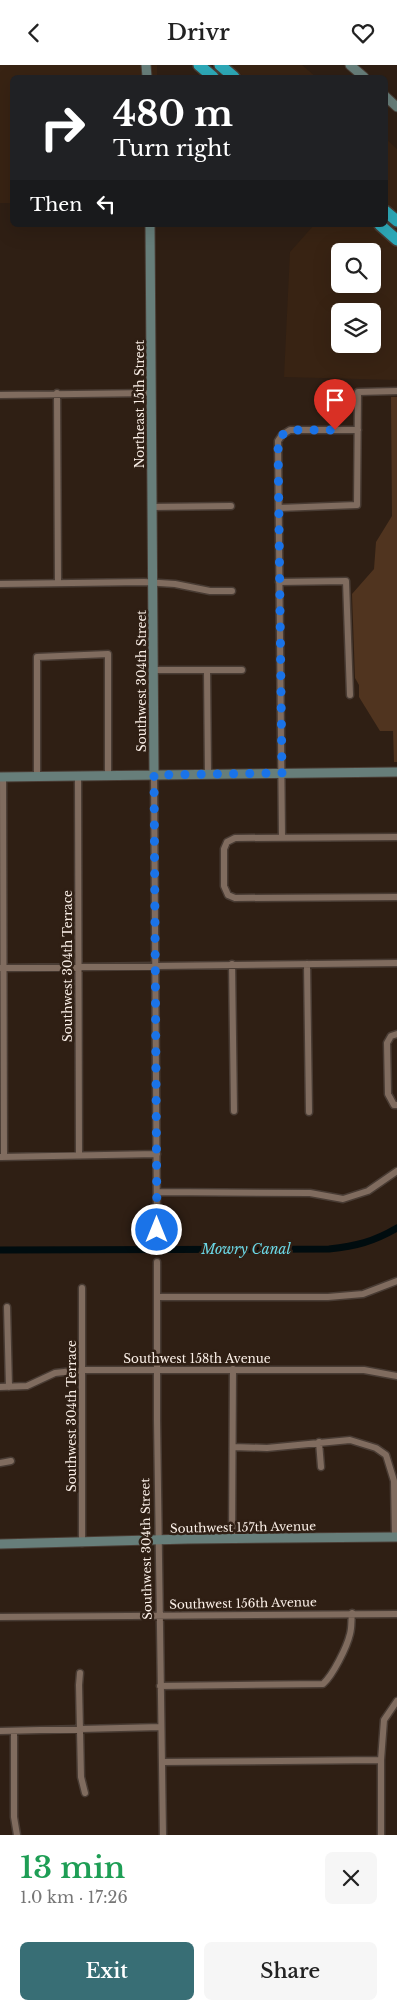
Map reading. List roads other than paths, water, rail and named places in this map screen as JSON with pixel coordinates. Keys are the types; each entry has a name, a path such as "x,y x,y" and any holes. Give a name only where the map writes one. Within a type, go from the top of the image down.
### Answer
{"highway":[{"path":"200,65 212,75"},
{"path":"220,65 232,75"},
{"path":"382,227 397,240"}],"street":[{"path":"350,65 362,75"},
{"name":"Northeast 15th Street","path":"150,227 153,583"},
{"path":"278,508 357,505 358,392 397,391"},
{"path":"57,393 58,583"},
{"path":"0,395 151,393"},
{"path":"282,837 278,441 282,435 290,430 358,430"},
{"path":"152,507 231,506"},
{"path":"279,582 346,581 350,695"},
{"path":"0,584 153,583 175,584 210,591 232,591"},
{"name":"Southwest 304th Street","path":"153,583 157,1230"},
{"path":"37,777 37,657 108,654 108,776"},
{"path":"153,670 242,670"},
{"path":"207,671 208,774"},
{"path":"157,1154 2,1157 2,777 397,772"},
{"name":"Southwest 304th Terrace","path":"78,777 79,1155"},
{"path":"397,837 234,838 227,842 224,849 224,887 228,895 236,898 397,897"},
{"path":"2,968 397,963"},
{"path":"307,964 309,1112"},
{"path":"232,965 234,1111"},
{"path":"394,1035 387,1043 388,1094 396,1105"},
{"path":"157,1192 310,1193 342,1199 368,1191 397,1171"},
{"name":"Southwest 304th Street","path":"157,1262 162,1835"},
{"path":"157,1297 328,1297 363,1295 397,1281"},
{"name":"Southwest 304th Terrace","path":"82,1288 82,1543"},
{"path":"7,1307 8,1387"},
{"path":"232,1539 233,1369"},
{"name":"Southwest 158th Avenue","path":"0,1387 28,1386 55,1373 82,1370 364,1370 397,1376"},
{"path":"233,1447 267,1448 350,1440 376,1448 386,1455 394,1481 396,1537"},
{"path":"319,1442 321,1467"},
{"path":"0,1463 11,1461"},
{"name":"Southwest 157th Avenue","path":"0,1544 396,1537"},
{"path":"160,1686 323,1684 328,1679 348,1642 351,1633 352,1613"},
{"name":"Southwest 156th Avenue","path":"0,1617 397,1614"},
{"path":"80,1673 81,1777 85,1793"},
{"path":"382,1835 381,1760 384,1720 397,1701"},
{"path":"0,1731 161,1727"},
{"path":"14,1731 14,1793 17,1835"},
{"path":"162,1762 381,1760"}],"waterway":[{"name":"Mowry Canal","path":"0,1250 329,1249 364,1243 397,1228"}]}
